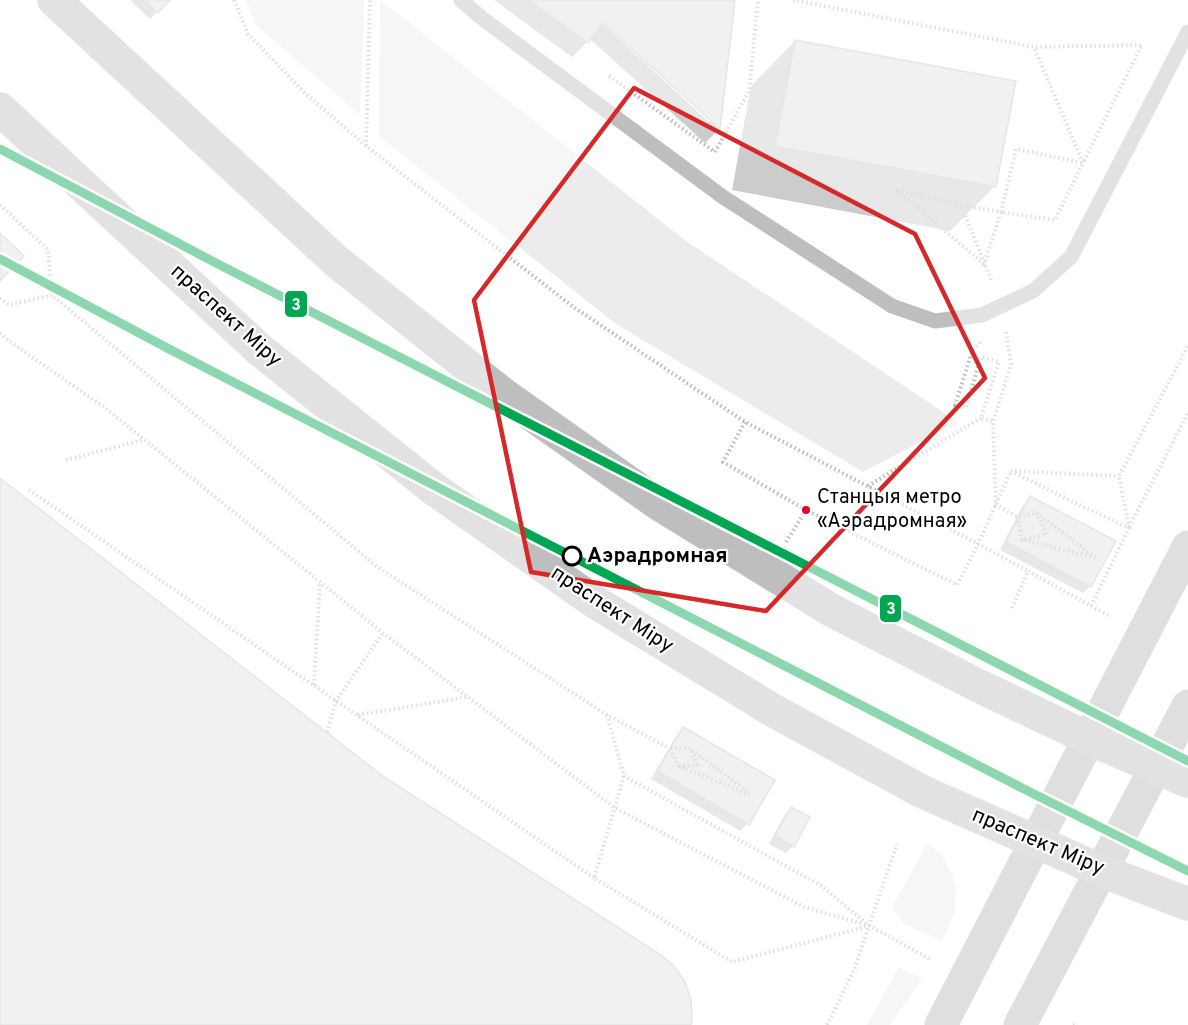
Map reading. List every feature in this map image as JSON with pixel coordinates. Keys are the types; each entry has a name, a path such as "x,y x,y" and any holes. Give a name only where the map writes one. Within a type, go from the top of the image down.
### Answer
{"main road":[{"path":"54,0 336,261 504,395 659,504 831,610 977,685 1090,739 1188,781"},
{"name":"праспект Міру","path":"0,109 260,350 443,495 595,602 774,711 923,792 1102,871 1188,903"},
{"path":"941,1025 1188,547"},
{"path":"1020,1025 1188,705"}],"lane":[{"path":"461,0 483,19 723,197 892,306 935,321 1002,311 1033,291 1071,257 1188,32"}],"path":[{"path":"234,0 248,34 304,92 366,146 572,306 745,422 1112,617"},
{"path":"366,146 370,0"},
{"path":"700,180 748,91 758,0"},
{"path":"793,0 1034,46 1142,45 1055,220 898,192 984,264"},
{"path":"1034,46 1083,163"},
{"path":"601,70 716,152"},
{"path":"984,264 1001,212 1016,149 1083,163"},
{"path":"0,205 48,250 52,295 376,566 607,715 669,748 691,749 753,796 679,766 669,748"},
{"path":"961,205 1002,311 1011,364 993,422 996,505"},
{"path":"0,298 9,306 52,295"},
{"path":"868,486 981,418 999,362 981,357 966,408 955,405 972,352 1002,311"},
{"path":"0,333 104,407 383,633 615,808 804,907 870,926"},
{"path":"1129,528 1119,476 1188,346"},
{"path":"1091,606 1188,414"},
{"path":"981,418 993,422"},
{"path":"745,422 723,462 806,510 957,585 1011,471"},
{"path":"66,460 144,440"},
{"path":"1011,471 1119,476"},
{"path":"1011,471 1129,528"},
{"path":"29,490 594,878 732,962 870,926"},
{"path":"996,505 1018,517 1036,512"},
{"path":"1022,540 1096,558 1036,512"},
{"path":"1022,540 1047,534 1036,512"},
{"path":"1018,517 1022,540"},
{"path":"1012,608 1028,571"},
{"path":"314,686 320,581"},
{"path":"327,732 336,701 383,633"},
{"path":"357,715 466,697"},
{"path":"594,878 624,776 607,715"},
{"path":"679,766 697,765 691,749"},
{"path":"624,776 820,885 870,926 930,958"},
{"path":"827,1025 854,970 897,844"}],"highlighted area":[{"path":"634,88 915,234 985,378 766,611 531,572 474,300"}],"shaded area":[{"path":"246,0 364,0 360,115 256,25"},
{"path":"380,0 686,241 958,422 863,472 616,324 379,136"},
{"path":"927,844 942,855 953,876 956,892 955,912 942,941 906,925 892,908"},
{"path":"899,967 922,979 890,1025 867,1025"}],"building":[{"path":"144,0 170,0 158,13"},
{"path":"528,0 735,0 720,129 603,23 588,43"},
{"path":"795,40 1016,81 996,187 775,146"},
{"path":"0,233 24,256 0,281"},
{"path":"1,479 384,777 661,955 675,967 685,982 691,999 691,1025 0,1025"},
{"path":"1030,496 1116,541 1091,587 1006,542"},
{"path":"683,727 775,780 749,825 657,771"},
{"path":"791,807 810,817 794,847 775,836"}],"transit line":[{"name":"3","path":"0,149 216,263 1188,761"},
{"name":"3","path":"0,259 171,350 1188,871"}],"place":[{"name":"Станцыя метро «Аэрадромная»","path":"806,510"},
{"name":"Аэрадромная","path":"572,556"}]}
